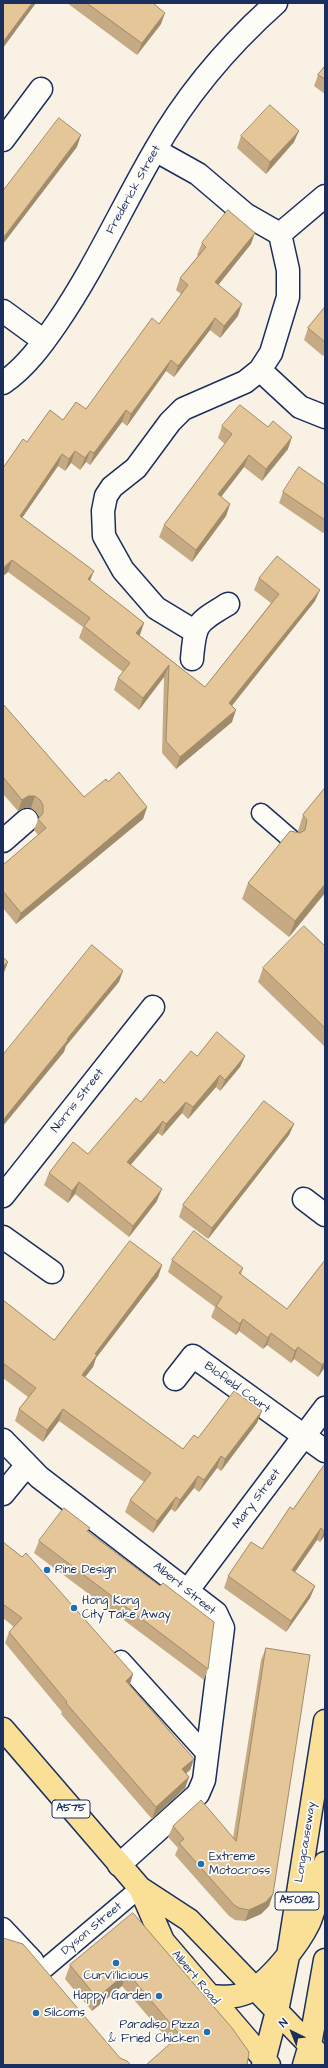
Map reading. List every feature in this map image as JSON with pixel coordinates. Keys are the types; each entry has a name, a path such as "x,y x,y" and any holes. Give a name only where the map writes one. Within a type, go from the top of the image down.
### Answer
{"main road":[{"name":"Longcauseway","path":"277,2011 288,1956 325,1721"},
{"name":"Albert Road","path":"3,1729 140,1888 189,1920 277,2011"},
{"path":"209,1996 234,1996 255,1988 288,1956 309,1922 325,1863"},
{"name":"Albert Road","path":"140,1888 163,1941 265,2063"},
{"path":"307,2055 325,1960"},
{"name":"A575","path":"277,2011 307,2055 325,2061"},
{"name":"A5082","path":"265,2063 277,2011"}],"street":[{"name":"Frederick Street","path":"3,384 30,359 73,299 92,268 155,150 192,96 224,55 276,3"},
{"path":"3,140 41,89"},
{"path":"155,150 198,174 245,214 280,234 288,270 288,297 271,353 260,370 245,382 183,409 170,422 136,468 112,487 106,496 103,511 104,536 123,570 156,608 194,631"},
{"path":"280,234 325,196"},
{"path":"3,311 44,341"},
{"path":"260,370 300,407 325,417"},
{"path":"192,659 194,631 204,619 228,604"},
{"path":"3,841 28,820"},
{"name":"Norris Street","path":"3,1196 153,1007"},
{"path":"304,1199 325,1215"},
{"path":"3,1237 52,1272"},
{"name":"Blofield Court","path":"175,1379 193,1356 304,1436"},
{"name":"Mary Street","path":"188,1590 325,1408"},
{"path":"304,1436 325,1450"},
{"name":"Albert Street","path":"3,1440 26,1466 216,1613 222,1628 204,1780 198,1794 119,1865"},
{"path":"3,1494 26,1466"}],"lane":[{"path":"261,813 291,839"},
{"path":"121,1660 207,1755"},
{"name":"Dyson Street","path":"3,1927 48,1976 140,1888"}],"building":[{"path":"3,3 32,3 3,42"},
{"path":"87,3 155,3 154,4 165,13 142,43"},
{"path":"325,66 325,79 318,75"},
{"path":"270,105 299,131 270,162 241,136"},
{"path":"59,118 81,135 3,238 3,191"},
{"path":"228,210 255,233 215,282 242,304 224,326 215,318 178,366 171,360 131,414 126,410 94,453 90,451 85,458 75,451 69,459 62,454 20,516 94,571 88,579 144,623 136,633 205,687 279,594 259,578 277,556 320,590 229,703 236,710 180,757 166,741 169,665 143,698 118,678 130,663 84,626 90,618 12,560 3,568 3,468 23,439 27,442 50,410 63,420 76,402 86,409 152,318 159,324 188,285 180,278 206,247 202,243"},
{"path":"325,307 325,342 308,328"},
{"path":"240,405 268,427 273,421 292,437 266,469 249,455 218,494 230,504 196,550 164,525 232,434 222,426"},
{"path":"299,467 325,485 325,520 283,492"},
{"path":"3,704 84,797 106,779 108,782 119,772 147,807 21,913 3,891 3,865 46,828 38,819 43,813 43,805 40,800 35,796 28,796 22,800 3,777"},
{"path":"325,788 325,884 295,921 248,883 290,831 300,833 305,830 307,820 303,815"},
{"path":"304,926 325,946 325,1028 263,968"},
{"path":"92,945 123,971 3,1120 3,1055"},
{"path":"3,957 8,962 3,966"},
{"path":"217,1032 245,1056 225,1080 220,1075 193,1107 186,1102 166,1124 163,1121 127,1162 162,1189 133,1226 79,1182 72,1191 49,1173 73,1142 88,1154 136,1098 141,1102 160,1079 164,1083 191,1051 197,1056"},
{"path":"264,1101 294,1124 212,1228 183,1205"},
{"path":"194,1231 243,1268 239,1273 287,1309 325,1260 325,1361 322,1365 298,1347 295,1351 271,1333 268,1338 243,1319 240,1324 216,1306 222,1297 172,1260"},
{"path":"130,1241 162,1265 95,1354 97,1355 82,1375 183,1449 194,1435 198,1438 234,1391 262,1411 225,1459 221,1456 204,1480 198,1476 180,1500 176,1497 157,1521 130,1500 151,1473 63,1409 47,1430 19,1409 36,1388 3,1363 3,1300 54,1340"},
{"path":"325,1464 325,1529 324,1531 321,1528 292,1570 315,1586 291,1621 228,1576 251,1542 262,1549 290,1507 293,1509"},
{"path":"64,1508 90,1528 87,1531 160,1586 163,1583 214,1622 208,1669 39,1541"},
{"path":"3,1542 22,1557 26,1553 133,1674 126,1681 194,1759 182,1769 189,1777 156,1807 66,1703 67,1702 9,1632 22,1618 3,1604"},
{"path":"266,1648 310,1655 273,1894 266,1902 249,1910 239,1908 234,1905 179,1843 184,1839 173,1826 201,1800 236,1841"},
{"path":"133,1913 232,2028 249,2052 247,2065 146,2065 180,2035 127,1972 97,1998 70,1965"},
{"name":"Silcoms","path":"3,1938 23,1944 120,2058 127,2061 131,2065 3,2065"}],"place":[{"name":"Pine Design","path":"47,1570"},
{"name":"Hong Kong City Take Away","path":"74,1608"},
{"name":"Extreme Motocross","path":"201,1864"},
{"name":"Curv'i'licious","path":"116,1963"},
{"name":"Happy Garden","path":"159,1996"},
{"name":"Silcoms","path":"36,2013"},
{"name":"Paradiso Pizza & Fried Chicken","path":"207,2032"}]}
